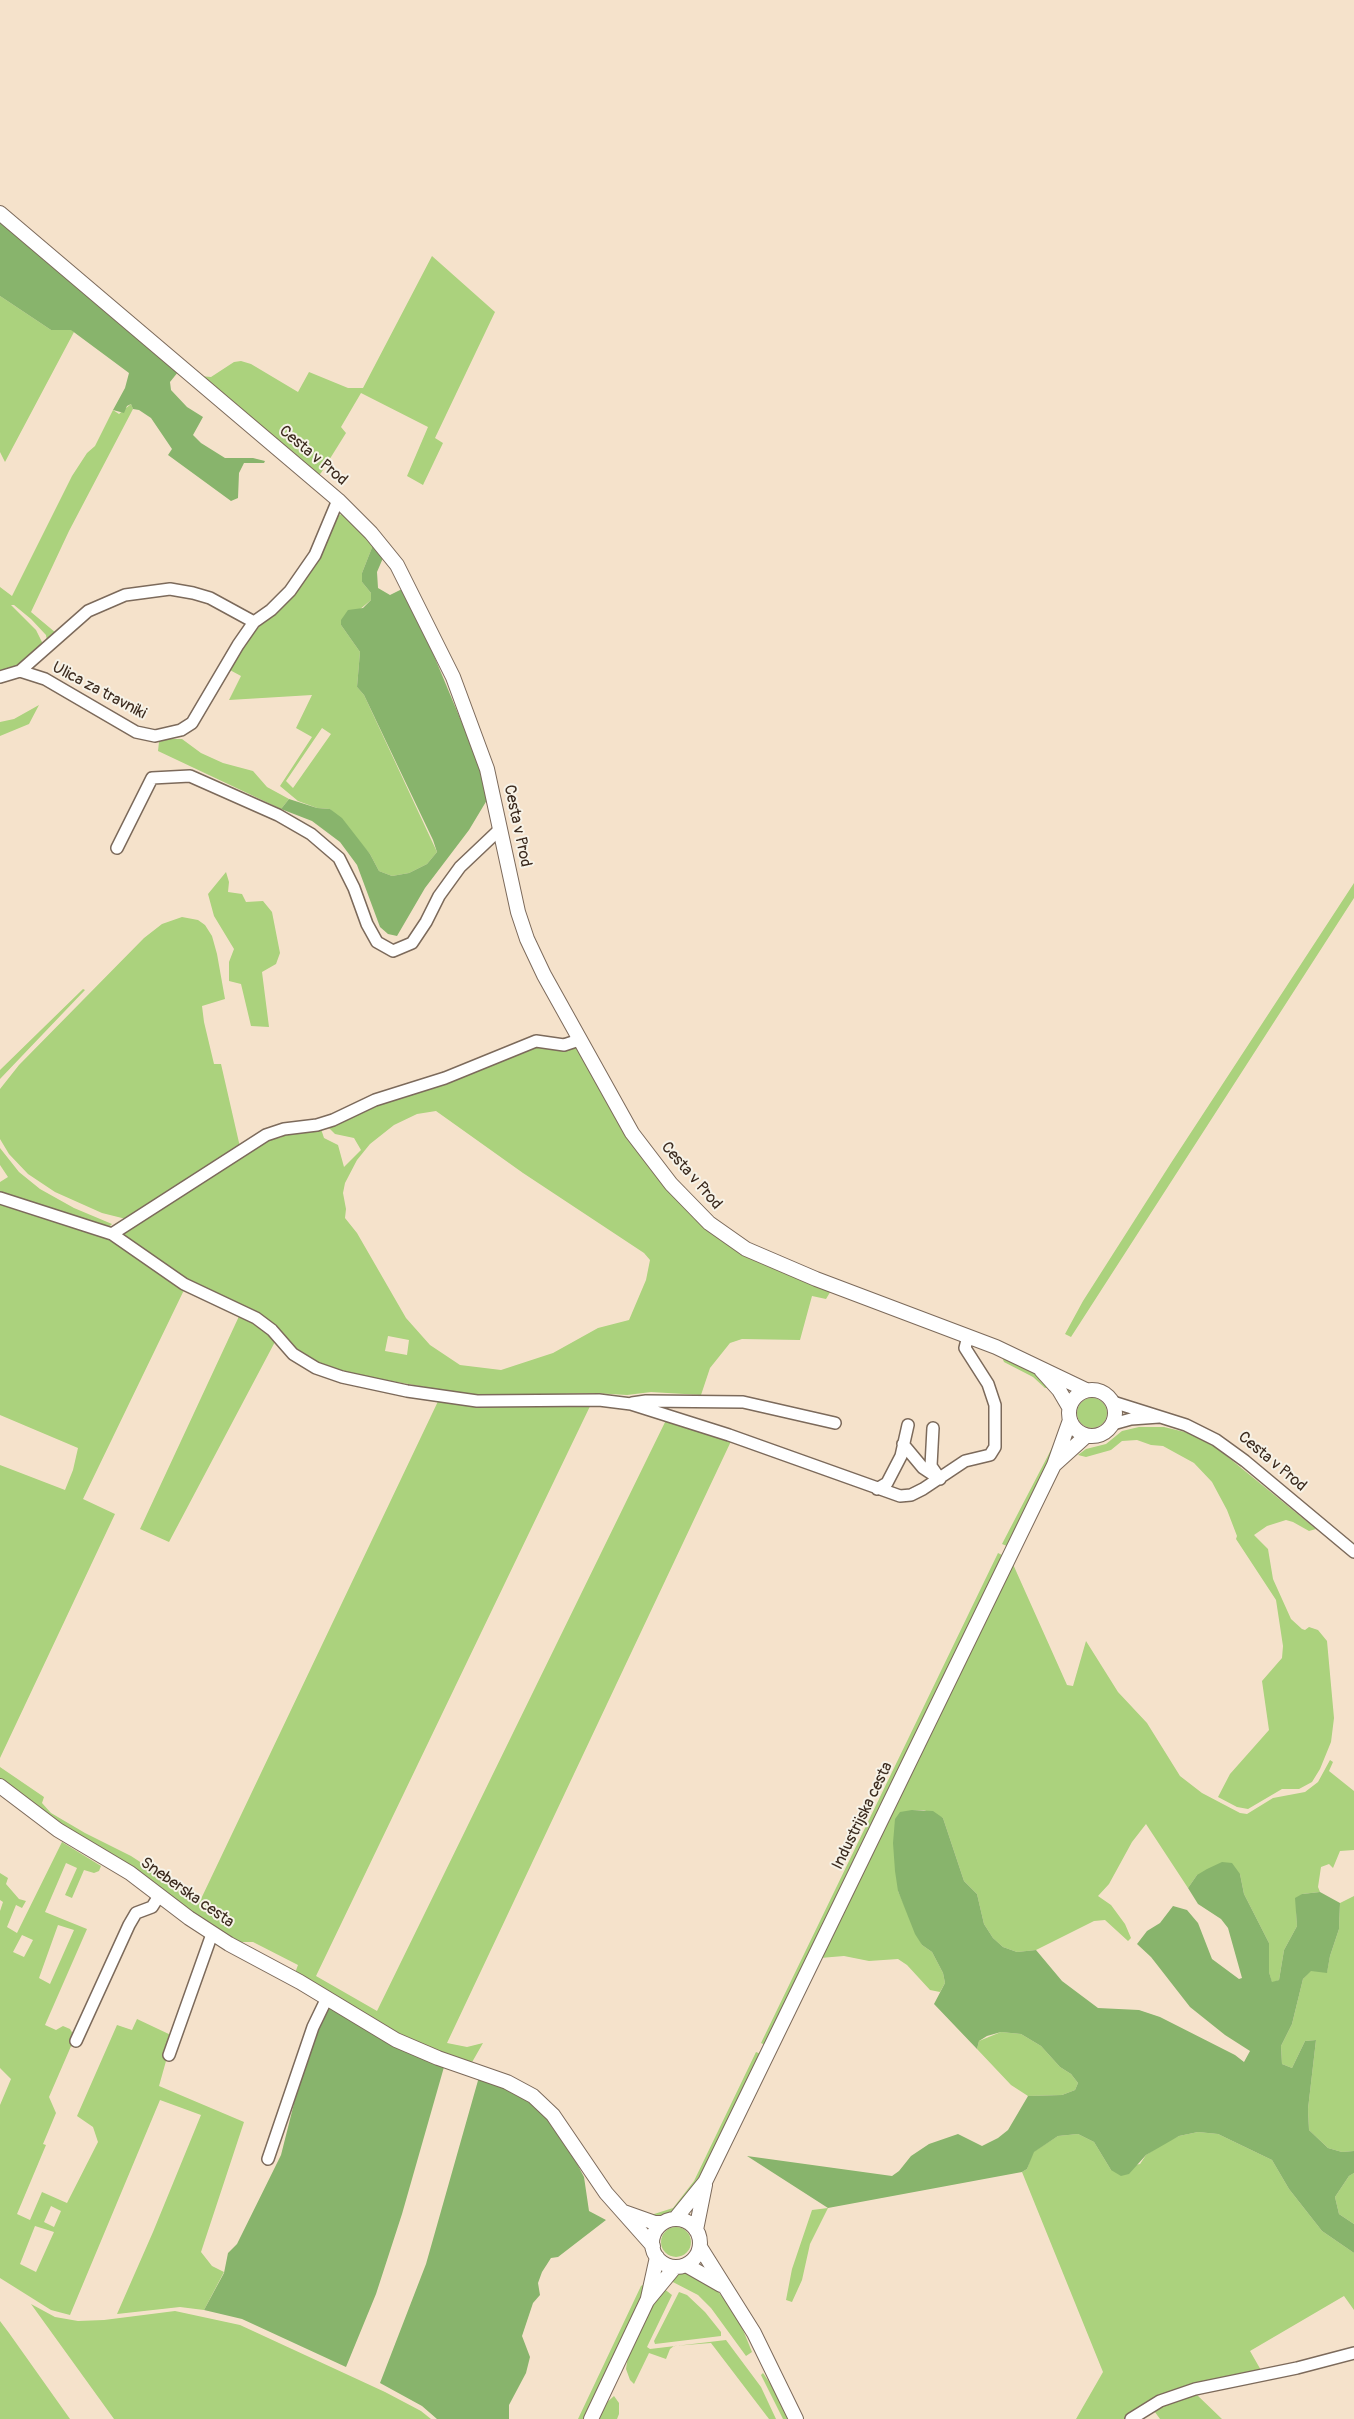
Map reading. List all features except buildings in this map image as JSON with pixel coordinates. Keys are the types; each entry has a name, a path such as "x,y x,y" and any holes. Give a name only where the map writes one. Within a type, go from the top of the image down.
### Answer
{"street":[{"name":"Cesta v Prod","path":"0,213 338,500 371,533 397,566 453,677 487,769 518,912 527,939 579,1040 632,1133 671,1184 709,1223 755,1252 816,1279 1010,1353 1086,1390"},
{"name":"Ulica za travniki","path":"20,671 45,680 136,732 155,736 181,730 192,723 238,645 254,622 272,610 290,591 315,555 338,500"},
{"name":"Ulica za travniki","path":"0,677 20,671 88,611 125,595 170,589 193,593 210,598 254,622"},
{"path":"117,848 152,778 190,776 278,815 311,834 339,858 354,888 367,924 377,942 393,951 412,944 439,896 460,867 499,830"},
{"path":"112,1234 266,1135 284,1129 317,1125 334,1120 375,1100 445,1078 536,1041 564,1045 579,1040"},
{"path":"0,1198 112,1234 184,1284 256,1318 272,1330 293,1354 316,1368 342,1377 407,1391 477,1402 599,1400 631,1404 791,1457 900,1496 911,1495 940,1479 965,1461 990,1454 995,1447 995,1405 988,1384 965,1348 968,1336"},
{"name":"Cesta v Prod","path":"1041,1369 1059,1390 1070,1414"},
{"path":"1113,1424 1116,1413 1113,1402 1104,1393 1086,1390 1077,1395 1070,1414 1076,1430 1086,1436 1092,1437 1104,1433 1113,1424 1131,1419 1159,1417"},
{"path":"631,1404 646,1400 742,1402 835,1424"},
{"path":"1113,1402 1147,1411 1159,1417"},
{"name":"Industrijska cesta","path":"696,2230 705,2182 1054,1466 1070,1414"},
{"name":"Cesta v Prod","path":"1159,1417 1191,1426 1229,1448 1354,1552"},
{"path":"877,1489 887,1483 900,1456 908,1425"},
{"path":"933,1428 931,1466 940,1479"},
{"name":"Industrijska cesta","path":"1054,1466 1086,1436"},
{"path":"904,1444 923,1468 940,1479"},
{"name":"Sneberska cesta","path":"0,1786 58,1830 130,1873 212,1934 421,2051 507,2082 533,2096 559,2122 595,2178 655,2252"},
{"path":"76,2041 129,1925 136,1914 152,1907 159,1896"},
{"path":"169,2055 212,1934"},
{"path":"268,2159 312,2027 327,1998"},
{"name":"Industrijska cesta","path":"669,2221 705,2182"},
{"path":"624,2212 655,2223 669,2221 687,2222 696,2230 700,2247 754,2334 796,2419"},
{"path":"648,2301 655,2252 654,2235 669,2221"},
{"path":"590,2419 648,2301 681,2266 693,2259 700,2247"},
{"path":"655,2252 665,2264 681,2266 722,2285"},
{"path":"1131,2419 1160,2401 1195,2389 1297,2368 1354,2353"}],"green space":[{"path":"0,219 178,372 170,382 171,390 187,407 203,417 193,435 201,443 225,458 253,458 265,461 264,463 244,463 239,473 238,498 231,501 168,455 172,449 151,418 139,410 133,409 131,404 127,406 124,413 113,410 125,388 129,373 71,330 51,330 0,296"},
{"path":"432,256 495,312 435,438 443,443 423,485 407,476 428,427 361,393 341,427 346,433 318,476 200,376 211,377 234,362 241,361 251,364 298,392 309,372 348,388 363,388"},
{"path":"0,296 51,330 71,329 74,332 5,462 0,452"},
{"path":"131,404 133,409 69,531 31,612 56,633 47,641 46,635 31,619 14,605 11,605 36,630 43,644 29,658 11,670 0,673 0,587 12,596 72,476 87,453 95,446 113,410 119,414"},
{"path":"343,513 373,545 362,573 362,582 371,593 371,600 341,625 360,652 357,687 364,695 437,852 427,864 409,873 392,876 379,871 370,854 330,809 317,808 298,801 280,786 312,737 296,728 312,695 229,700 241,676 228,669 246,640 277,609 318,557 336,517","holes":["322,728 331,734 293,788 286,781"]},
{"path":"373,545 383,558 377,572 378,588 390,595 402,589 422,627 477,759 487,800 469,830 425,888 397,936 388,934 380,927 357,865 340,842 312,821 281,809 289,799 317,808 330,809 342,818 370,854 379,871 392,876 409,873 427,864 437,852 364,695 357,687 360,652 341,625 341,620 348,610 363,608 371,600 371,593 362,582 362,573"},
{"path":"39,705 29,724 0,736 0,722 14,719"},
{"path":"168,739 182,739 201,753 223,763 253,771 267,787 289,799 281,809 158,751 159,742"},
{"path":"226,872 229,882 228,892 242,894 246,902 263,901 272,912 280,953 276,964 262,972 269,1027 251,1026 241,984 229,981 229,962 234,949 214,916 208,894"},
{"path":"1354,883 1354,898 1071,1337 1065,1334 1083,1301 1171,1163"},
{"path":"182,917 198,920 205,925 212,936 217,954 225,999 202,1006 214,1064 221,1064 240,1147 126,1219 102,1213 55,1192 28,1174 9,1154 0,1139 0,1089 19,1065 144,938 162,924"},
{"path":"83,989 85,990 0,1079 0,1070"},
{"path":"527,1043 577,1046 702,1223 832,1289 826,1299 812,1296 800,1340 742,1339 730,1343 710,1368 701,1395 651,1392 627,1395 594,1393 482,1396 368,1377 317,1364 288,1342 200,1290 122,1236 125,1229 267,1139 280,1138 288,1133 321,1129 324,1138 338,1145 344,1167 361,1150 354,1138 335,1134 327,1126","holes":["436,1111 523,1173 644,1253 650,1260 646,1280 629,1320 598,1328 553,1353 501,1370 460,1365 430,1345 406,1318 357,1233 345,1218 346,1209 343,1193 345,1183 357,1160 370,1144 394,1125 417,1114","388,1336 409,1340 407,1355 385,1351"]},
{"path":"0,1148 19,1172 40,1189 74,1208 112,1224 110,1226 97,1225 0,1193 0,1182 8,1177 0,1165"},
{"path":"0,1200 116,1242 185,1288 83,1499 115,1514 0,1758 0,1465 65,1490 73,1470 78,1448 0,1415"},
{"path":"241,1312 277,1338 169,1542 140,1529"},
{"path":"1001,1355 1036,1374 1051,1387 1045,1388 1033,1377 1004,1362"},
{"path":"441,1395 593,1400 316,1976 377,2011 669,1414 733,1437 447,2043 467,2047 483,2043 471,2064 410,2041 295,1973 298,1965 253,1942 241,1942 231,1938 77,1836 0,1780 0,1767 44,1797 42,1803 51,1813 85,1833 131,1856 200,1901"},
{"path":"1092,1398 1103,1402 1107,1413 1103,1424 1092,1428 1081,1424 1077,1413 1081,1402"},
{"path":"1139,1427 1164,1427 1193,1434 1218,1449 1316,1529 1309,1531 1286,1520 1267,1526 1254,1535 1268,1549 1273,1579 1291,1619 1302,1629 1305,1630 1309,1627 1318,1630 1327,1641 1334,1718 1331,1742 1320,1769 1312,1782 1299,1789 1282,1789 1248,1809 1237,1807 1218,1797 1230,1774 1269,1730 1262,1681 1282,1658 1283,1646 1276,1600 1236,1539 1237,1536 1227,1510 1212,1482 1194,1463 1163,1446 1151,1445 1137,1440 1122,1441 1111,1450 1086,1457 1078,1455 1086,1449 1106,1444 1122,1431"},
{"path":"1054,1444 1057,1444 1007,1546 1002,1544"},
{"path":"998,1553 1002,1555 765,2045 761,2043"},
{"path":"1012,1562 1067,1685 1073,1686 1086,1641 1118,1692 1147,1723 1180,1776 1202,1793 1240,1813 1247,1814 1273,1798 1305,1792 1318,1782 1330,1760 1333,1762 1329,1771 1354,1791 1354,1850 1340,1851 1333,1868 1329,1864 1321,1867 1318,1887 1320,1892 1302,1894 1296,1909 1297,1926 1284,1950 1279,1980 1272,1983 1269,1972 1269,1943 1244,1894 1240,1874 1197,1875 1188,1888 1146,1824 1132,1842 1109,1884 1098,1896 1111,1905 1125,1924 1131,1938 1128,1941 1105,1920 1094,1921 1036,1950 1017,1952 1003,1947 993,1938 984,1924 977,1894 964,1881 943,1818 924,1810 912,1810 898,1891 922,1945 932,1952 943,1973 945,1983 940,1992 930,1990 907,1965 898,1959 869,1961 844,1956 820,1958"},
{"path":"912,1810 933,1811 943,1818 964,1881 977,1894 984,1924 993,1938 1003,1947 1017,1952 1036,1950 1062,1981 1098,2008 1139,2010 1160,2017 1235,2055 1244,2062 1250,2051 1225,2035 1190,2007 1151,1957 1137,1944 1147,1931 1160,1923 1173,1906 1187,1910 1198,1923 1212,1959 1239,1979 1242,1978 1228,1928 1221,1919 1198,1904 1188,1888 1197,1875 1207,1869 1222,1862 1232,1863 1240,1874 1244,1894 1269,1943 1269,1972 1272,1982 1279,1980 1284,1950 1297,1926 1295,1898 1302,1894 1320,1892 1340,1903 1339,1929 1330,1956 1327,1973 1311,1971 1303,1979 1292,2024 1281,2046 1282,2064 1292,2068 1305,2041 1316,2040 1308,2109 1309,2130 1328,2148 1342,2152 1354,2151 1354,2173 1349,2176 1335,2197 1339,2214 1354,2224 1354,2253 1322,2231 1289,2189 1272,2160 1218,2134 1198,2132 1179,2136 1146,2155 1129,2174 1121,2176 1111,2170 1094,2142 1078,2134 1058,2136 1034,2152 1027,2169 1022,2172 828,2208 747,2156 892,2176 899,2171 911,2156 929,2144 958,2134 982,2146 998,2138 1008,2130 1028,2096 1062,2095 1075,2090 1078,2083 1041,2046 1021,2034 1001,2032 987,2036 979,2041 977,2049 934,2004 945,1983 943,1973 932,1952 922,1945 915,1934 898,1891 895,1871 893,1843 895,1819 900,1812"},
{"path":"62,1842 101,1866 99,1871 94,1873 84,1870 72,1898 65,1895 77,1868 66,1863 45,1912 87,1929 45,2025 56,2030 63,2026 70,2029 75,2037 49,2097 56,2113 43,2144 46,2145 17,2214 30,2220 42,2192 67,2203 98,2142 93,2127 77,2116 117,2025 132,2030 137,2019 173,2036 159,2086 244,2122 201,2252 212,2266 224,2272 204,2310 180,2307 117,2314 201,2115 160,2100 70,2315 51,2310 0,2278 0,2105 11,2079 0,2068 0,1911 3,1902 0,1900 0,1873 8,1878 6,1884 19,1899 26,1901 22,1908 16,1905 7,1927 17,1933","holes":["58,1925 74,1930 50,1984 39,1978","22,1935 33,1940 24,1957 13,1952","51,2206 61,2211 54,2227 44,2222","35,2226 54,2232 36,2272 20,2264"]},
{"path":"1354,1896 1354,2151 1342,2152 1328,2148 1309,2130 1308,2109 1316,2040 1305,2041 1292,2068 1282,2064 1281,2046 1292,2024 1303,1979 1311,1970 1327,1972 1339,1929 1340,1903"},
{"path":"329,2007 382,2040 444,2067 402,2214 376,2294 346,2367 242,2319 204,2310 224,2273 228,2253 237,2244 281,2155 309,2044 325,2009"},
{"path":"1001,2032 1021,2034 1041,2046 1078,2083 1075,2090 1062,2095 1028,2096 1011,2085 977,2049 979,2041"},
{"path":"756,2052 761,2054 702,2176 675,2212 662,2218 651,2215 673,2208 694,2181"},
{"path":"479,2077 515,2091 545,2113 563,2137 584,2177 589,2211 606,2220 558,2257 551,2258 542,2272 538,2283 540,2295 533,2303 522,2336 530,2357 526,2373 509,2405 509,2419 437,2419 422,2406 380,2383 426,2264"},
{"path":"1198,2132 1218,2134 1272,2160 1289,2189 1322,2231 1354,2253 1354,2310 1344,2296 1250,2351 1262,2372 1232,2378 1127,2419 1076,2419 1103,2372 1022,2172 1027,2169 1033,2152 1058,2136 1078,2134 1094,2142 1111,2170 1140,2164 1146,2155 1164,2143 1179,2136"},
{"path":"1354,2173 1354,2224 1339,2214 1335,2197 1349,2176"},
{"path":"828,2208 810,2244 802,2280 792,2302 786,2300 792,2269 812,2210"},
{"path":"676,2227 687,2231 691,2242 687,2253 676,2257 665,2253 661,2242 665,2231"},
{"path":"688,2272 716,2289 739,2320 752,2352 746,2356 711,2308 698,2295 669,2280 678,2273"},
{"path":"648,2282 642,2301 584,2419 578,2419 641,2286"},
{"path":"663,2288 672,2295 647,2347 650,2349 674,2346 670,2349 666,2359 649,2353 634,2384 630,2380 626,2369 628,2356 652,2304"},
{"path":"679,2292 687,2295 705,2312 721,2332 721,2336 655,2344 654,2341"},
{"path":"31,2304 55,2317 78,2321 104,2320 175,2311 240,2325 385,2392 421,2411 431,2419 114,2419"},
{"path":"0,2321 9,2333 70,2419 0,2419"},
{"path":"726,2340 761,2387 776,2419 769,2419 711,2343 678,2346"},
{"path":"763,2373 790,2419 783,2419 761,2375"},
{"path":"1196,2394 1222,2419 1160,2419 1152,2408"},
{"path":"614,2396 619,2403 617,2419 597,2419 604,2405"}]}
